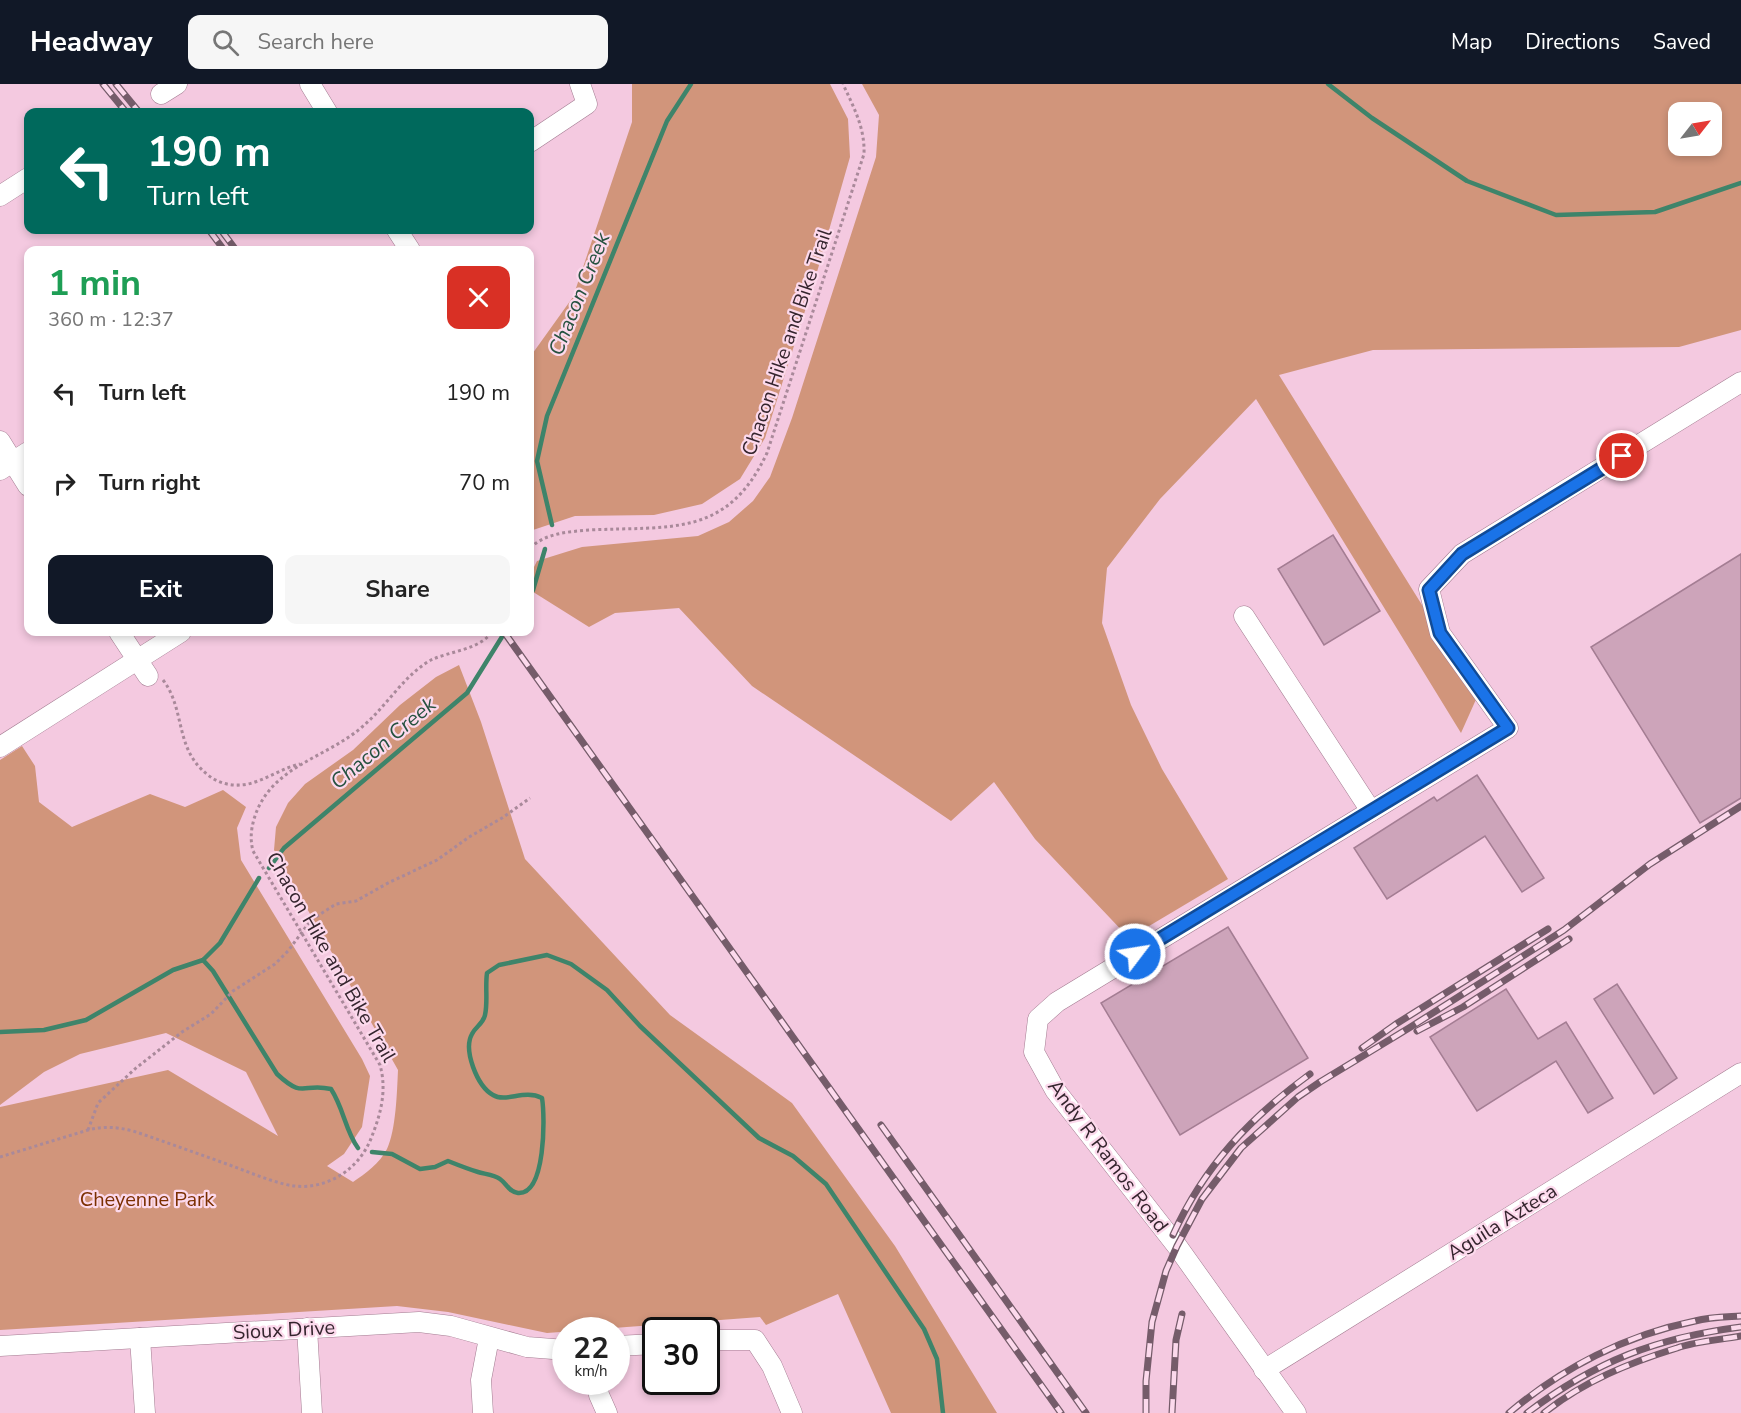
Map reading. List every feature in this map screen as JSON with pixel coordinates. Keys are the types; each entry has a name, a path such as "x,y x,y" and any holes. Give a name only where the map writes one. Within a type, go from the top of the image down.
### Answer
{"street":[{"path":"310,84 325,108"},
{"path":"534,139 587,104 580,84"},
{"path":"0,196 24,181"},
{"name":"Andy R Ramos Road","path":"1296,1413 1177,1246 1055,1090 1034,1052 1038,1019 1056,1002 1508,728 1440,633 1429,590 1462,554 1741,382"},
{"path":"0,441 24,479"},
{"path":"1244,616 1371,811"},
{"path":"122,636 149,671"},
{"path":"0,747 149,671 179,636"},
{"name":"Aguila Azteca","path":"1264,1370 1741,1073"},
{"name":"Sioux Drive","path":"0,1346 419,1322 451,1326 527,1347 552,1349"},
{"path":"307,1328 312,1413"},
{"path":"141,1338 145,1413"},
{"path":"483,1413 481,1380 489,1338"},
{"path":"720,1340 755,1340 772,1366 792,1413"},
{"path":"599,1395 607,1413"}],"path":[{"name":"Chacon Hike and Bike Trail","path":"534,546 560,532 671,526 696,522 710,517 736,501 758,473 767,453 864,154 861,124 843,84"},
{"name":"Chacon Hike and Bike Trail","path":"0,1157 88,1130 117,1127 285,1184 317,1185 333,1180 352,1167 370,1142 376,1125 381,1110 383,1077 374,1052 253,850 250,839 259,805 281,778 358,731 408,679 430,661 476,644 489,636"},
{"name":"Chacon Hike and Bike Trail","path":"149,671 171,692 180,732 190,755 198,766 213,779 233,785 248,784 285,768 302,764"},
{"path":"88,1130 98,1103 136,1068 182,1032 211,1014 233,991 275,964 311,920 336,904 356,901 437,860 530,798"}],"green space":[{"path":"632,84 830,84 848,119 850,157 815,279 765,438 740,479 702,504 654,515 575,516 534,530 534,351 573,297 632,122"},
{"path":"862,84 1741,84 1741,330 1679,347 1373,350 1279,375 1478,695 1461,733 1256,399 1160,499 1107,568 1102,623 1131,705 1162,769 1228,879 1129,938 1035,839 994,782 951,821 752,686 679,608 615,613 589,627 534,593 534,567 537,561 582,547 698,536 729,522 753,501 770,477 792,418 876,157 879,115"},
{"name":"Cheyenne Park","path":"459,665 481,722 525,859 670,1015 792,1103 895,1246 997,1413 891,1413 838,1294 766,1325 760,1317 720,1320 720,1317 642,1317 642,1326 630,1327 630,1317 552,1317 552,1333 547,1333 448,1312 397,1306 0,1330 0,1107 168,1070 278,1136 246,1072 166,1033 80,1054 44,1072 0,1105 0,760 22,746 35,766 39,802 72,827 150,794 185,807 223,790 246,807 237,828 241,860 362,1059 370,1076 362,1127 344,1154 327,1166 353,1182 367,1172 387,1149 394,1121 398,1070 274,850 276,827 288,803 305,784 353,750 400,705 436,677"}],"building":[{"path":"1333,535 1380,611 1324,645 1278,569"},
{"path":"1741,554 1741,798 1700,823 1591,647"},
{"path":"1477,775 1544,878 1522,892 1485,836 1387,899 1354,848 1434,797 1437,801"},
{"path":"1228,927 1308,1058 1180,1135 1101,1003"},
{"path":"1617,984 1677,1078 1654,1094 1594,999"},
{"path":"1506,989 1538,1039 1566,1022 1613,1098 1588,1113 1556,1061 1477,1111 1430,1037"}],"waterway":[{"name":"Chacon Creek","path":"552,525 537,461 547,416 667,121 691,84"},
{"name":"Chacon Creek","path":"1328,84 1372,118 1467,181 1556,215 1655,212 1741,183"},
{"name":"Chacon Creek","path":"534,587 545,549"},
{"name":"Chacon Creek","path":"269,868 284,848 467,693 503,636"},
{"name":"Chacon Creek","path":"0,1032 44,1030 86,1020 173,970 203,960 220,943 259,878"},
{"path":"372,1152 392,1154 420,1169 435,1167 448,1161 498,1178 515,1192 527,1190 534,1182 542,1153 542,1098 529,1095 504,1098 493,1095 482,1084 473,1067 470,1058 470,1041 485,1015 487,973 499,965 547,955 571,964 607,990 640,1026 759,1138 793,1156 826,1184 924,1329 937,1359 943,1413"},
{"path":"203,960 213,971 277,1074 286,1082 299,1088 331,1089 358,1148"}],"railway":[{"path":"103,84 123,108"},
{"path":"116,84 136,108"},
{"path":"212,234 221,246"},
{"path":"224,234 233,246"},
{"path":"507,636 1061,1413"},
{"path":"1146,1413 1146,1381 1152,1322 1166,1271 1202,1199 1241,1148 1298,1097 1564,930 1650,864 1741,806"},
{"path":"1362,1048 1396,1024 1548,929"},
{"path":"1417,1031 1463,1007 1569,939"},
{"path":"1173,1235 1199,1187 1231,1145 1268,1108 1310,1074"},
{"path":"881,1125 1086,1413"},
{"path":"1172,1413 1176,1340 1182,1314"},
{"path":"1509,1413 1573,1368 1620,1344 1669,1327 1712,1318 1741,1316"},
{"path":"1527,1413 1578,1379 1628,1355 1681,1338 1741,1327"},
{"path":"1544,1413 1591,1382 1642,1360 1692,1344 1741,1336"}],"route":[{"path":"1135,954 1508,728 1440,633 1429,590 1462,554 1622,456"}]}
